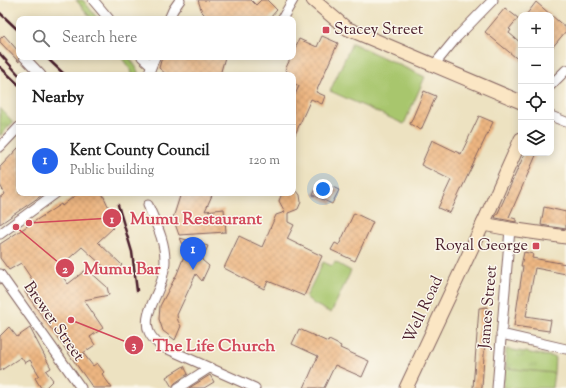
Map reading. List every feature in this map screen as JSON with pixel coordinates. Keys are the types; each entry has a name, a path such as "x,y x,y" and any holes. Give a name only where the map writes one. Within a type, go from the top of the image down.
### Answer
{"main road":[{"path":"312,0 346,28 518,101"},
{"name":"Well Road","path":"406,388 518,146"},
{"path":"483,224 566,237"}],"street":[{"path":"93,0 106,16"},
{"path":"170,16 180,0"},
{"path":"284,16 293,0"},
{"path":"434,65 456,37 493,0"},
{"path":"27,60 38,72"},
{"path":"149,72 153,61"},
{"path":"552,84 566,70"},
{"path":"554,117 566,122"},
{"path":"0,147 16,130"},
{"path":"0,234 52,196"},
{"path":"148,205 164,241 165,262 162,280 148,314 149,332 153,340 161,346 255,388"},
{"name":"James Street","path":"497,388 510,229"},
{"name":"Brewer Street","path":"0,274 81,388"},
{"path":"501,334 566,349"},
{"path":"178,388 209,368"}],"green space":[{"path":"76,0 83,0 96,16 89,16"},
{"path":"352,43 425,77 404,124 330,91"},
{"path":"123,60 131,60 138,72 132,72"},
{"path":"0,108 13,122 0,136"},
{"path":"323,262 332,266 335,262 351,271 331,313 314,304 306,297"},
{"path":"506,349 555,357 554,373 506,368"},
{"path":"505,368 554,373 552,388 503,388"}],"building":[{"path":"198,0 251,0 256,5 261,0 267,0 277,10 272,16 206,16 202,12"},
{"path":"536,2 548,12 528,12"},
{"path":"505,8 518,18 509,29 511,30 509,33 518,40 518,60 485,32"},
{"path":"554,18 566,28 566,31 554,45"},
{"path":"4,35 16,49 16,59 0,42 0,39"},
{"path":"322,36 338,43 316,92 325,96 322,104 311,99 296,132 296,92 299,86 296,84 296,72 286,72 285,70 290,60 296,60 296,46 299,39 317,47"},
{"path":"161,60 224,60 221,72 164,72 159,68"},
{"path":"424,91 436,96 421,130 410,124"},
{"path":"479,116 493,122 450,213 438,208 451,180 421,165 432,140 461,154"},
{"path":"16,150 16,196 41,196 0,224 0,197 5,194 0,185 0,167"},
{"path":"524,156 536,156 509,217 516,219 516,222 495,218"},
{"path":"320,181 339,190 332,204 313,195"},
{"path":"296,190 300,195 301,202 298,209 288,213 288,222 294,225 287,239 322,256 304,296 268,281 264,289 224,268 239,236 262,247 276,215 285,212 279,201 281,196 296,196"},
{"path":"74,196 103,196 110,210 103,217 113,228 98,242 122,265 113,275 82,247 57,269 68,284 87,269 107,287 109,295 84,300 103,328 90,337 95,345 83,353 93,366 97,363 104,372 102,374 112,388 93,388 25,292 35,284 21,263 9,270 0,258 0,244 61,204 62,206"},
{"path":"180,196 212,196 205,211 224,209 226,232 179,235 173,218"},
{"path":"544,207 566,212 566,229 541,225"},
{"path":"354,213 373,222 355,261 331,250 335,243 339,245"},
{"path":"180,238 208,246 202,260 209,266 202,281 196,274 177,315 181,326 175,340 163,331 159,319 160,306 177,274 186,251"},
{"path":"524,252 533,254 532,258 566,264 566,274 535,268 526,316 551,320 549,331 514,326"},
{"path":"487,307 482,388 473,388 479,308"},
{"path":"9,327 17,337 30,328 51,368 46,371 53,380 45,388 41,388 35,378 39,375 30,360 25,363 21,357 0,371 0,336"},
{"path":"299,329 328,342 329,340 341,346 340,348 369,361 362,377 335,365 324,388 304,388 318,356 292,344"},
{"path":"184,366 188,374 175,383 172,387 166,377"},
{"path":"210,375 214,382 204,388 189,388"}],"railway":[{"path":"0,13 16,28"},
{"path":"0,54 16,72"},
{"path":"49,60 62,72"},
{"path":"0,67 16,82"},
{"path":"118,205 132,252 137,291"}],"place":[{"name":"Stacey Street","path":"326,30"},
{"name":"Mumu Restaurant","path":"29,223"},
{"name":"Mumu Bar","path":"16,227"},
{"name":"Royal George","path":"536,246"},
{"name":"Kent County Council","path":"193,270"},
{"name":"The Life Church","path":"71,320"}]}
